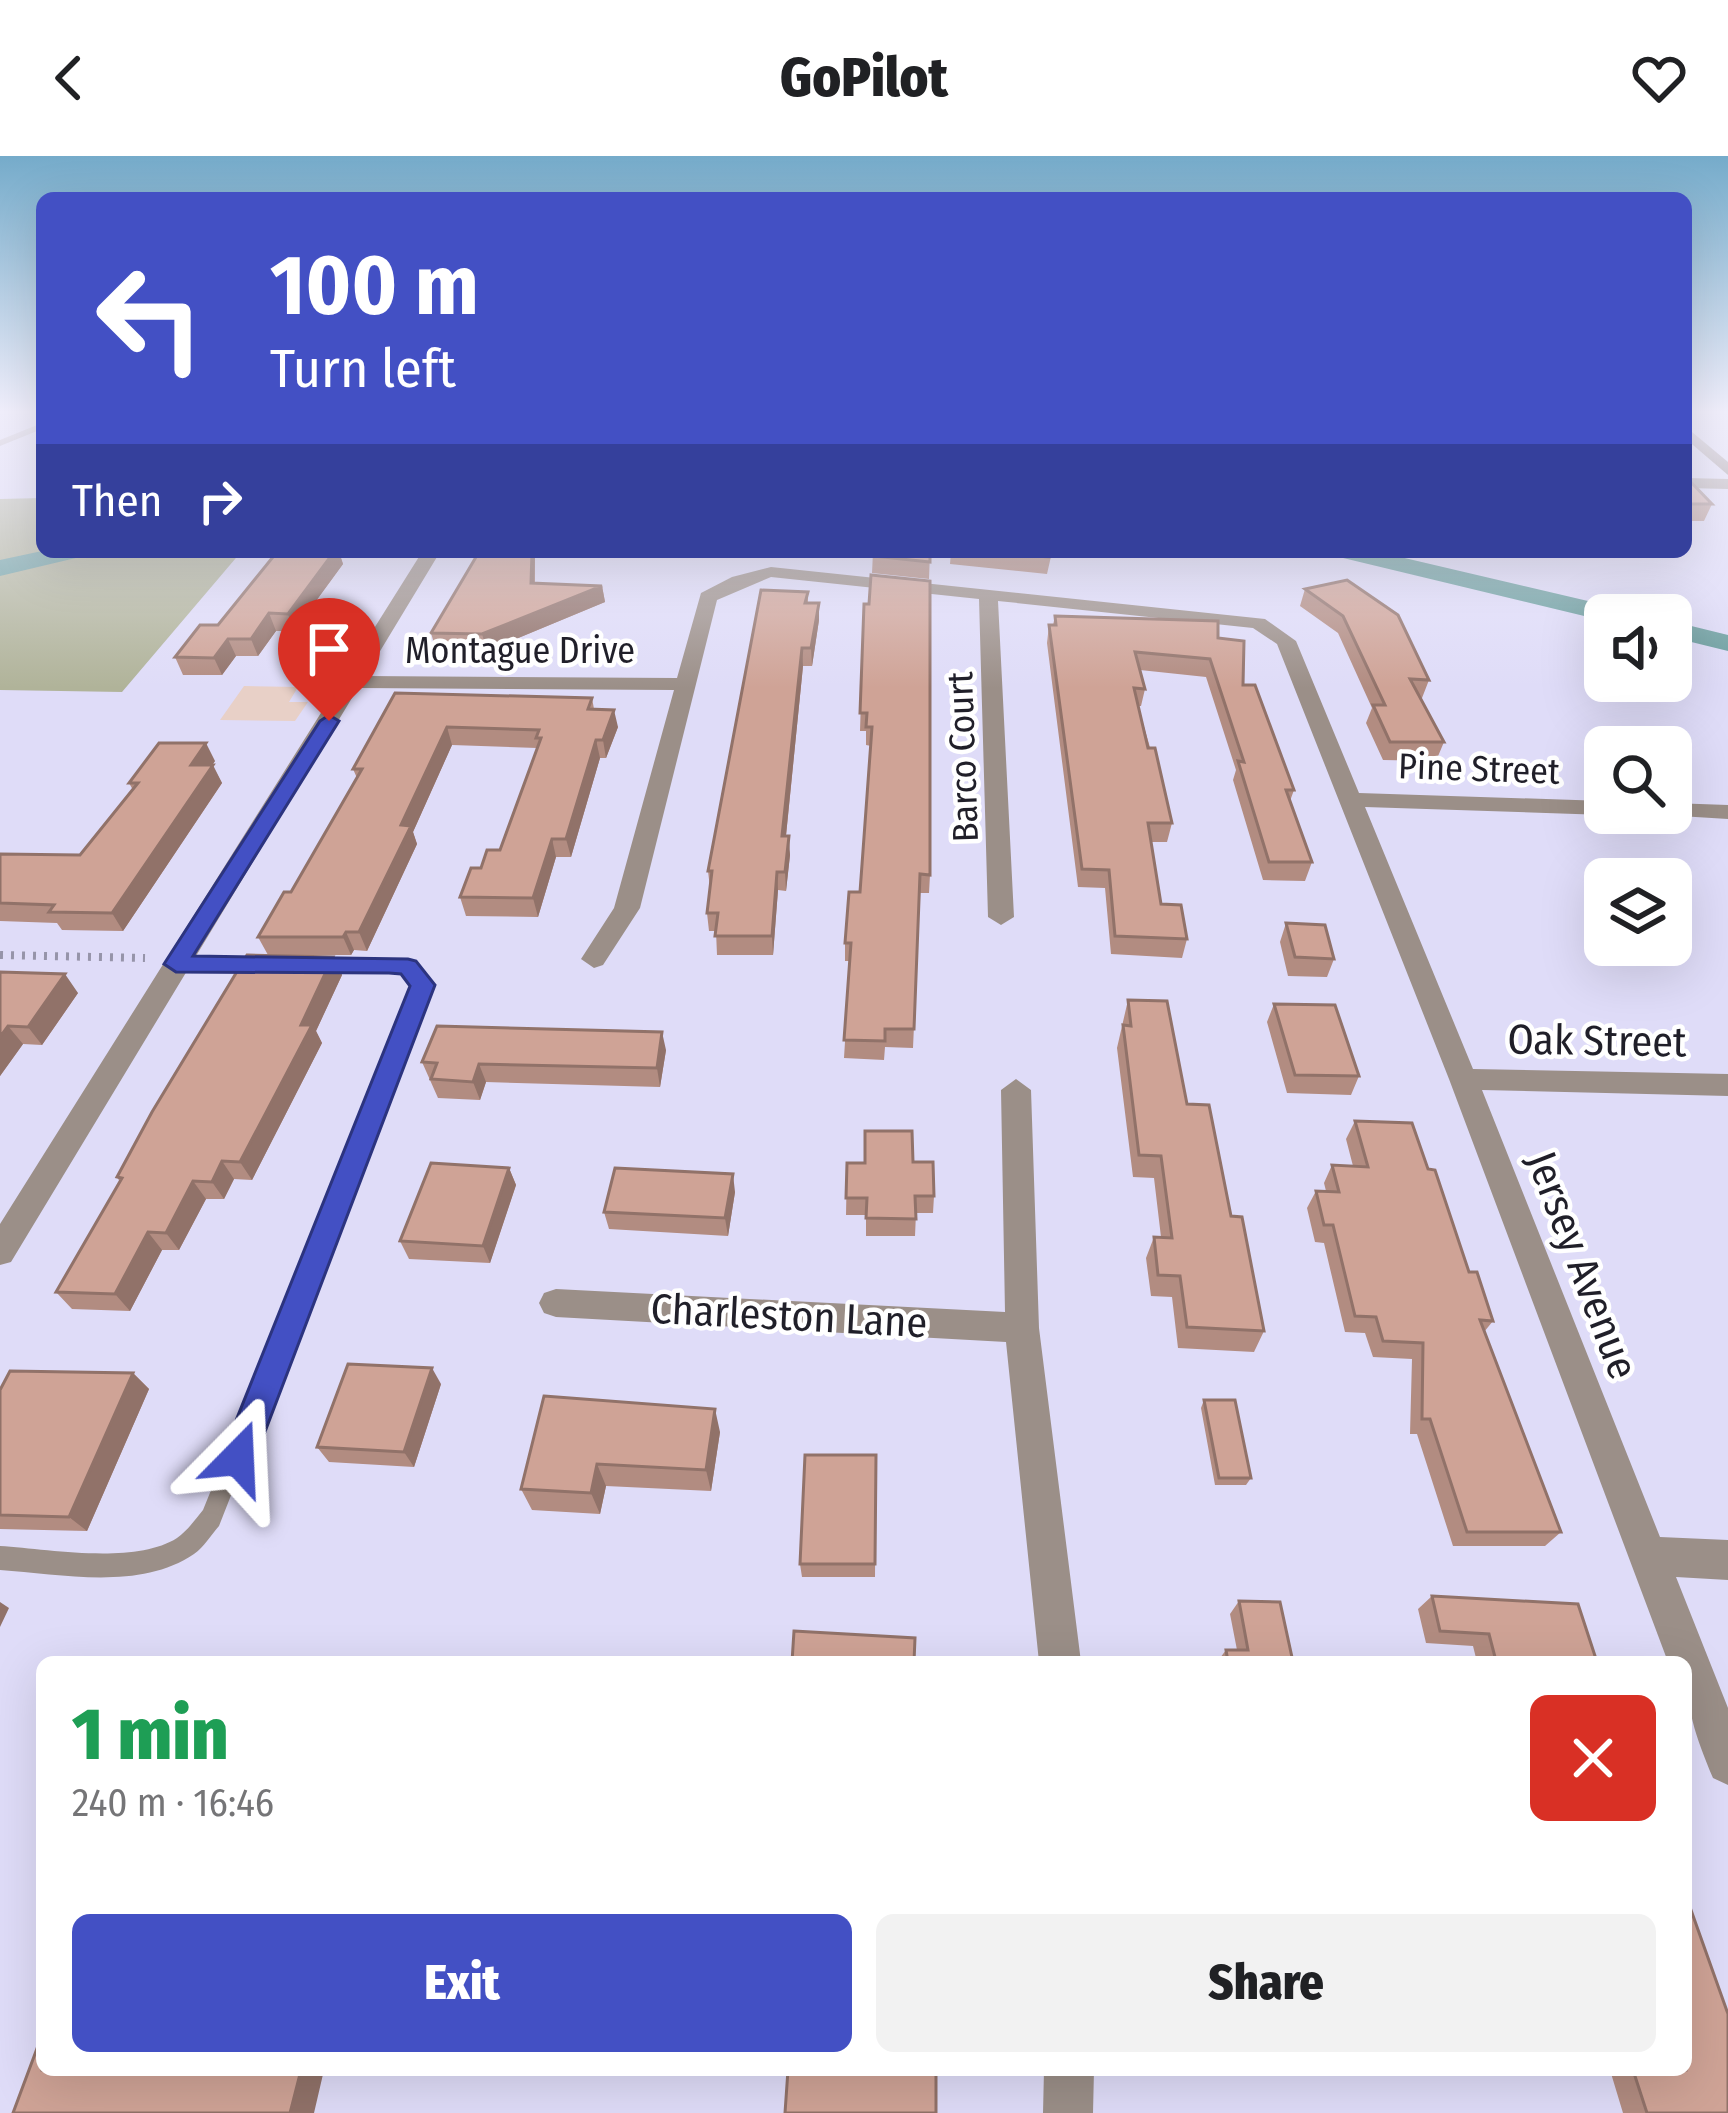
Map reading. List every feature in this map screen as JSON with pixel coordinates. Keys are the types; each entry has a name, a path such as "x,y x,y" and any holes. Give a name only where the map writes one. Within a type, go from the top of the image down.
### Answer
{"street":[{"path":"0,1252 427,558"},
{"name":"Jersey Avenue","path":"594,959 627,908 708,596 771,572 1258,623 1286,641 1352,800 1686,1656"},
{"name":"Barco Court","path":"988,594 1001,917"},
{"name":"Montague Drive","path":"354,682 686,684"},
{"name":"Pine Street","path":"1352,800 1584,807"},
{"path":"1692,811 1728,812"},
{"name":"Oak Street","path":"1463,1079 1728,1085"},
{"path":"1016,1090 1022,1328 1059,1656"},
{"name":"Charleston Lane","path":"556,1303 1022,1328"},
{"path":"1647,1556 1728,1560"},
{"name":"Jersey Avenue","path":"1692,1671 1728,1763"},
{"path":"1068,2113 1069,2076"}],"lane":[{"path":"0,1558 152,1560 185,1546 211,1519 423,985 408,967 389,965 176,964"}],"path":[{"path":"0,955 145,958 176,964"}],"shaded area":[{"path":"244,686 298,687 289,702 308,702 295,721 220,720"}],"green space":[{"path":"0,505 36,505 36,558 236,558 122,692 0,690"}],"building":[{"path":"272,558 330,558 288,614 269,613 251,639 228,639 214,658 175,657 200,625 218,625"},
{"path":"475,558 532,558 531,583 602,586 482,634 431,633"},
{"path":"871,575 930,581 930,875 920,874 914,1029 885,1029 885,1041 844,1040 851,943 845,943 849,892 860,892 872,727 866,727 867,713 860,713 864,604 869,604"},
{"path":"1347,580 1398,615 1429,680 1410,679 1444,742 1390,742 1373,705 1385,705 1343,616 1305,589"},
{"path":"761,590 808,592 805,603 819,603 811,648 802,648 782,836 789,836 785,872 777,872 772,936 715,936 718,913 707,913 712,871 708,871"},
{"path":"1055,616 1218,621 1218,638 1244,641 1243,685 1255,685 1294,790 1286,790 1312,862 1269,862 1238,761 1244,762 1210,659 1135,652 1145,689 1134,688 1148,748 1155,748 1172,823 1148,823 1161,904 1181,905 1187,939 1115,936 1109,870 1082,869 1049,625 1056,625"},
{"path":"395,693 592,698 588,709 614,710 603,740 596,740 566,839 552,839 533,898 460,897 471,868 481,868 487,850 500,850 541,738 536,738 539,730 447,727 401,825 411,826 359,932 346,932 343,937 258,937 284,892 291,892 362,769 353,769"},
{"path":"159,743 206,743 191,765 213,765 112,913 49,912 54,905 0,903 0,854 80,855 138,783 129,783"},
{"path":"1286,923 1325,925 1334,959 1295,957"},
{"path":"247,955 333,957 301,1025 312,1025 240,1162 222,1161 212,1182 193,1181 166,1233 148,1232 115,1294 56,1292 122,1178 117,1177 152,1112"},
{"path":"0,972 65,974 28,1027 8,1026 0,1037"},
{"path":"1128,1000 1167,1001 1187,1104 1209,1105 1231,1216 1242,1217 1264,1331 1187,1327 1180,1276 1158,1275 1154,1237 1172,1238 1161,1156 1139,1155 1123,1025 1131,1026"},
{"path":"1274,1004 1335,1005 1359,1076 1295,1075"},
{"path":"437,1026 662,1032 657,1068 479,1064 473,1082 431,1079 437,1063 422,1062"},
{"path":"1355,1121 1412,1123 1428,1169 1435,1170 1469,1272 1477,1272 1493,1321 1480,1320 1561,1532 1467,1532 1430,1419 1422,1419 1423,1343 1383,1341 1376,1317 1355,1316 1333,1225 1324,1225 1316,1191 1339,1192 1332,1165 1368,1167"},
{"path":"865,1131 912,1131 913,1162 933,1162 934,1196 915,1196 916,1219 866,1218 867,1198 846,1198 847,1163 865,1163"},
{"path":"431,1163 509,1168 483,1246 400,1241"},
{"path":"615,1168 733,1174 725,1218 604,1212"},
{"path":"348,1364 432,1368 404,1452 317,1447"},
{"path":"10,1371 133,1373 69,1517 0,1515 0,1390"},
{"path":"544,1396 715,1409 706,1470 597,1464 591,1493 521,1489"},
{"path":"1204,1400 1235,1400 1251,1478 1219,1478"},
{"path":"805,1455 876,1455 875,1564 800,1564"},
{"path":"1432,1596 1578,1604 1595,1656 1495,1656 1489,1634 1440,1631"},
{"path":"1239,1601 1280,1602 1292,1656 1227,1656 1226,1650 1248,1650"},
{"path":"794,1631 915,1638 914,1656 792,1656"},
{"path":"1692,1913 1728,2014 1728,2113 1647,2113 1635,2076 1692,2076"},
{"path":"36,2051 36,2076 299,2076 290,2113 13,2113"},
{"path":"788,2076 936,2076 936,2113 785,2113"}],"waterway":[{"path":"0,568 44,558"},
{"path":"1373,558 1584,608"},
{"path":"1692,634 1728,643"}],"route":[{"path":"238,1458 423,985 408,967 389,965 176,964 329,721"}]}
